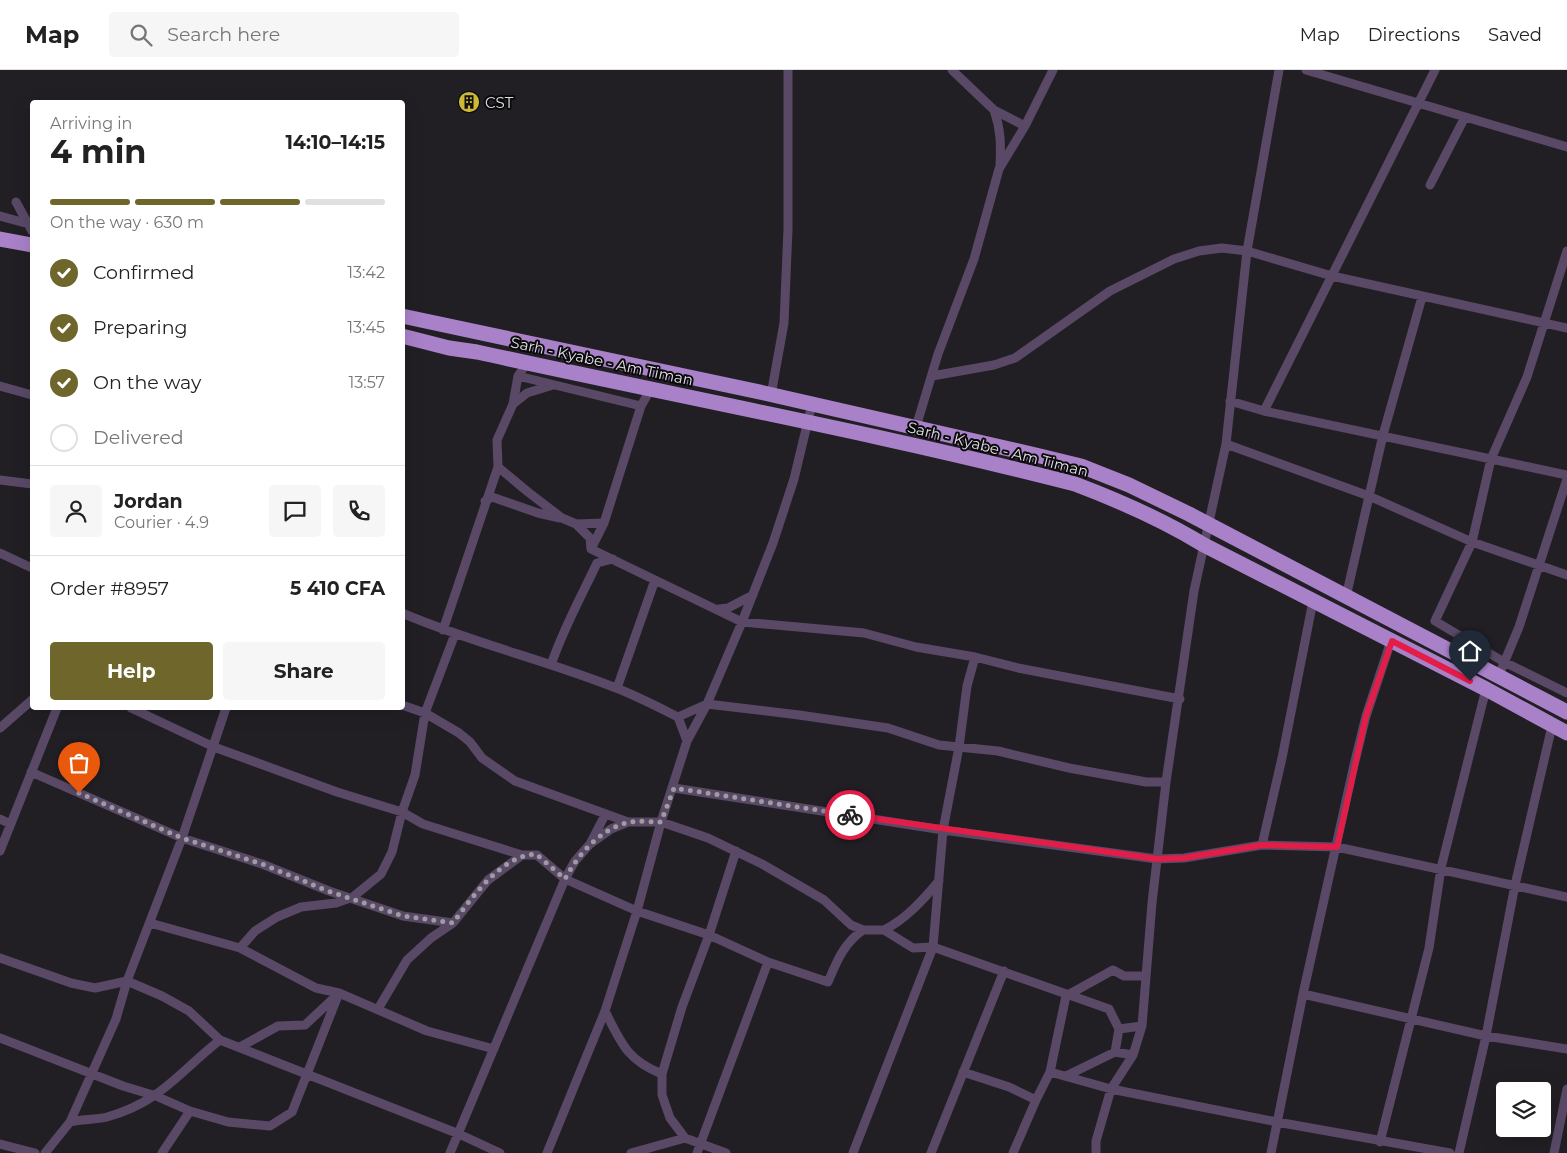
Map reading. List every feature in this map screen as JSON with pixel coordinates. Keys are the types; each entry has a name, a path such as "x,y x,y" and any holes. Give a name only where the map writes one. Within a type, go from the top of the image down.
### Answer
{"highway":[{"path":"0,239 30,245"},
{"name":"Sarh - Kyabe - Am Timan","path":"405,317 812,404 1081,466 1129,485 1461,655 1502,669 1567,712"},
{"name":"Sarh - Kyabe - Am Timan","path":"405,337 449,348 808,422 1075,484 1122,502 1180,530 1204,545 1486,689 1567,733"}],"street":[{"path":"771,395 784,323 788,229 788,70"},
{"path":"952,70 994,110 1024,126"},
{"path":"999,169 1053,70"},
{"path":"1096,1153 1096,1141 1111,1089 1133,1055 1142,1026 1166,782 1180,699 1194,591 1210,526 1226,444 1247,251 1279,70"},
{"path":"1306,70 1340,82 1419,102 1567,147"},
{"path":"1264,411 1435,70"},
{"path":"916,427 932,376 974,259 999,169 1002,142 1000,127 994,110"},
{"path":"1430,186 1465,117"},
{"path":"16,202 30,225"},
{"path":"0,216 30,227"},
{"path":"932,376 994,365 1015,358 1110,291 1174,259 1199,251 1222,248 1247,251 1332,276 1567,328"},
{"path":"1567,251 1546,323 1527,377 1490,459 1472,542 1435,621 1468,640 1502,669 1567,693"},
{"path":"1346,597 1383,435 1422,297"},
{"path":"443,630 498,467 498,440 513,404 518,376 527,363"},
{"path":"518,376 641,406"},
{"path":"513,404 527,393 554,385"},
{"path":"0,386 30,394"},
{"path":"591,549 604,523 641,406 650,390"},
{"path":"1230,401 1264,411 1383,435 1567,477 1519,627 1502,669"},
{"path":"547,1153 605,1010 637,911 661,822 674,788 687,742 742,622 791,488 812,404"},
{"path":"1226,444 1370,496 1472,542 1539,563 1567,575"},
{"path":"498,467 562,518"},
{"path":"0,480 30,484"},
{"path":"485,501 492,497 576,524 590,538 591,549"},
{"path":"576,524 604,523"},
{"path":"591,549 742,622 864,633 916,647 975,657 1018,668 1180,699"},
{"path":"0,553 30,567"},
{"path":"551,665 563,630 575,612 597,563 613,558"},
{"path":"617,688 655,580"},
{"path":"716,610 728,608 753,595"},
{"path":"1262,845 1282,758 1313,601"},
{"path":"405,613 454,634 617,688 678,717 687,742"},
{"path":"240,948 255,931 277,916 301,907 336,903 353,897 381,874 392,852 414,775 425,713 454,634"},
{"path":"1461,655 1468,640"},
{"path":"1271,1153 1303,994 1366,716 1392,641"},
{"path":"853,1153 933,947 943,830 959,747 967,686 975,657"},
{"path":"1380,1142 1429,948 1441,868 1486,689"},
{"path":"0,728 30,702"},
{"path":"678,717 706,704 888,728 939,745 998,751 1069,768 1146,782 1166,782"},
{"path":"405,706 425,713 459,733 470,742 482,758 515,781 628,822 661,822 708,838 762,864 824,900 851,925 863,930 884,930 897,923 918,905 939,881"},
{"path":"135,710 214,747 337,792 402,812 423,824 522,855 536,854 565,879 637,911 709,935 768,962 828,982 841,952 852,938 863,930"},
{"path":"45,1153 70,1122 116,1019 127,982 182,838 225,710"},
{"path":"0,851 55,712"},
{"path":"1459,1153 1486,1036 1515,885 1552,726"},
{"path":"30,772 182,838 262,864 328,891 353,897 403,916 453,923"},
{"path":"674,788 943,830 1157,859 1184,858 1262,845 1337,847 1567,896"},
{"path":"590,844 605,814"},
{"path":"0,819 11,824"},
{"path":"450,1153 565,879 575,861 590,844 611,829 628,822"},
{"path":"726,1153 685,1138 670,1118 662,1095 662,1074 682,1007 709,935 736,851"},
{"path":"378,1009 407,960 431,938 453,923 488,880 522,855"},
{"path":"150,922 240,948 316,988 339,993 427,1031 494,1049"},
{"path":"851,925 852,938"},
{"path":"884,930 913,948 933,947 1004,971 1066,996 1109,1009 1119,1029 1115,1052"},
{"path":"0,958 71,983 95,988 127,982 162,996 190,1011 220,1040 459,1134 500,1153"},
{"path":"697,1153 768,962"},
{"path":"1013,1153 1050,1072 1066,996 1113,970 1124,976 1146,976"},
{"path":"931,1153 1004,971"},
{"path":"240,1047 278,1026 305,1024 339,993"},
{"path":"0,1038 123,1086 156,1096 190,1111 228,1122 270,1126 292,1112 339,993"},
{"path":"1303,994 1486,1036 1567,1049"},
{"path":"605,1010 630,1055 642,1066 662,1074"},
{"path":"1119,1029 1142,1026"},
{"path":"70,1122 106,1117 135,1108 156,1096 220,1040"},
{"path":"1066,1076 1115,1052 1133,1055"},
{"path":"963,1072 1009,1087 1036,1100"},
{"path":"1050,1072 1111,1089 1380,1142 1450,1153"},
{"path":"1554,1153 1567,1089"},
{"path":"162,1153 190,1111"},
{"path":"631,1153 685,1138"},
{"path":"0,1144 35,1153"}],"way so far":[{"path":"79,793 182,838 262,864 328,891 353,897 403,916 453,923 488,880 522,855 536,854 565,879 575,861 590,844 611,829 628,822 661,822 674,788 850,815"}],"place":[{"name":"CST","path":"469,102"}],"route":[{"path":"850,815 943,830 1157,859 1222,853 1262,845 1285,844 1337,847 1366,716 1392,641 1470,681"}]}
